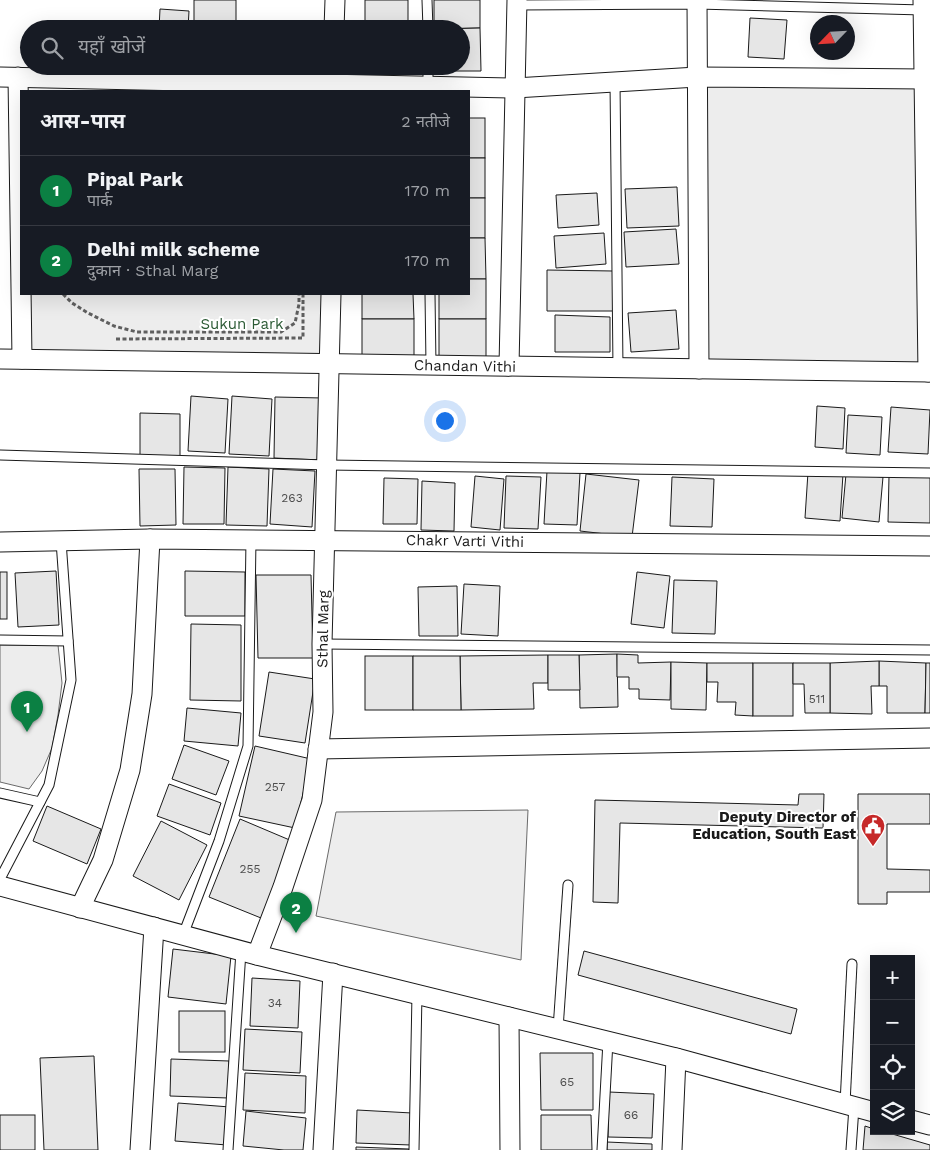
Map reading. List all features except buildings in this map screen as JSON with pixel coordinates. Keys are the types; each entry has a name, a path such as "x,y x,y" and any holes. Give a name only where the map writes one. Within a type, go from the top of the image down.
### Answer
{"street":[{"path":"334,20 335,0"},
{"path":"697,2 699,369"},
{"path":"509,366 517,3"},
{"path":"923,5 929,372"},
{"path":"22,359 9,77 428,81 515,88 697,77 924,79"},
{"name":"Sthal Marg","path":"249,953 283,887 312,800 323,712 322,644 331,295"},
{"name":"Chandan Vithi","path":"0,359 929,372"},
{"path":"80,908 103,860 130,770 142,694 150,539"},
{"name":"Chakr Varti Vithi","path":"0,542 251,539 930,546"},
{"path":"318,749 930,738"},
{"path":"0,886 249,953 676,1058 870,1111"},
{"path":"140,1150 154,927"},
{"path":"323,1150 333,973"},
{"path":"509,1017 510,1150"},
{"path":"672,1150 676,1058"},
{"path":"915,1121 930,1125"}],"lane":[{"path":"427,0 428,20"},
{"path":"517,3 697,2 923,5"},
{"path":"615,82 618,368"},
{"path":"430,295 431,365"},
{"path":"0,454 327,465 930,473"},
{"path":"183,935 219,841 248,746 251,539"},
{"path":"0,879 49,785 71,680 61,541"},
{"path":"0,640 68,641"},
{"path":"322,644 930,650"},
{"path":"0,793 40,802"},
{"path":"558,1029 568,885"},
{"path":"228,1150 249,953"},
{"path":"851,1150 852,964"},
{"path":"414,1150 417,994"},
{"path":"602,1150 608,1042"}],"path":[{"path":"63,295 88,313 114,326 137,332 258,333 281,332 295,323 299,295"},
{"path":"113,339 303,338 303,295"}],"shaded area":[{"path":"697,77 924,79 928,372 699,369"},
{"name":"Sukun Park","path":"28,295 322,295 322,355 27,353"},
{"path":"0,645 58,645 62,683 52,748 42,771 29,789 0,782"},
{"path":"528,810 521,960 316,916 336,812"}],"place":[{"name":"Pipal Park","path":"27,732"},
{"name":"Deputy Director of Education, South East","path":"873,847"},
{"name":"Delhi milk scheme","path":"296,933"}]}
